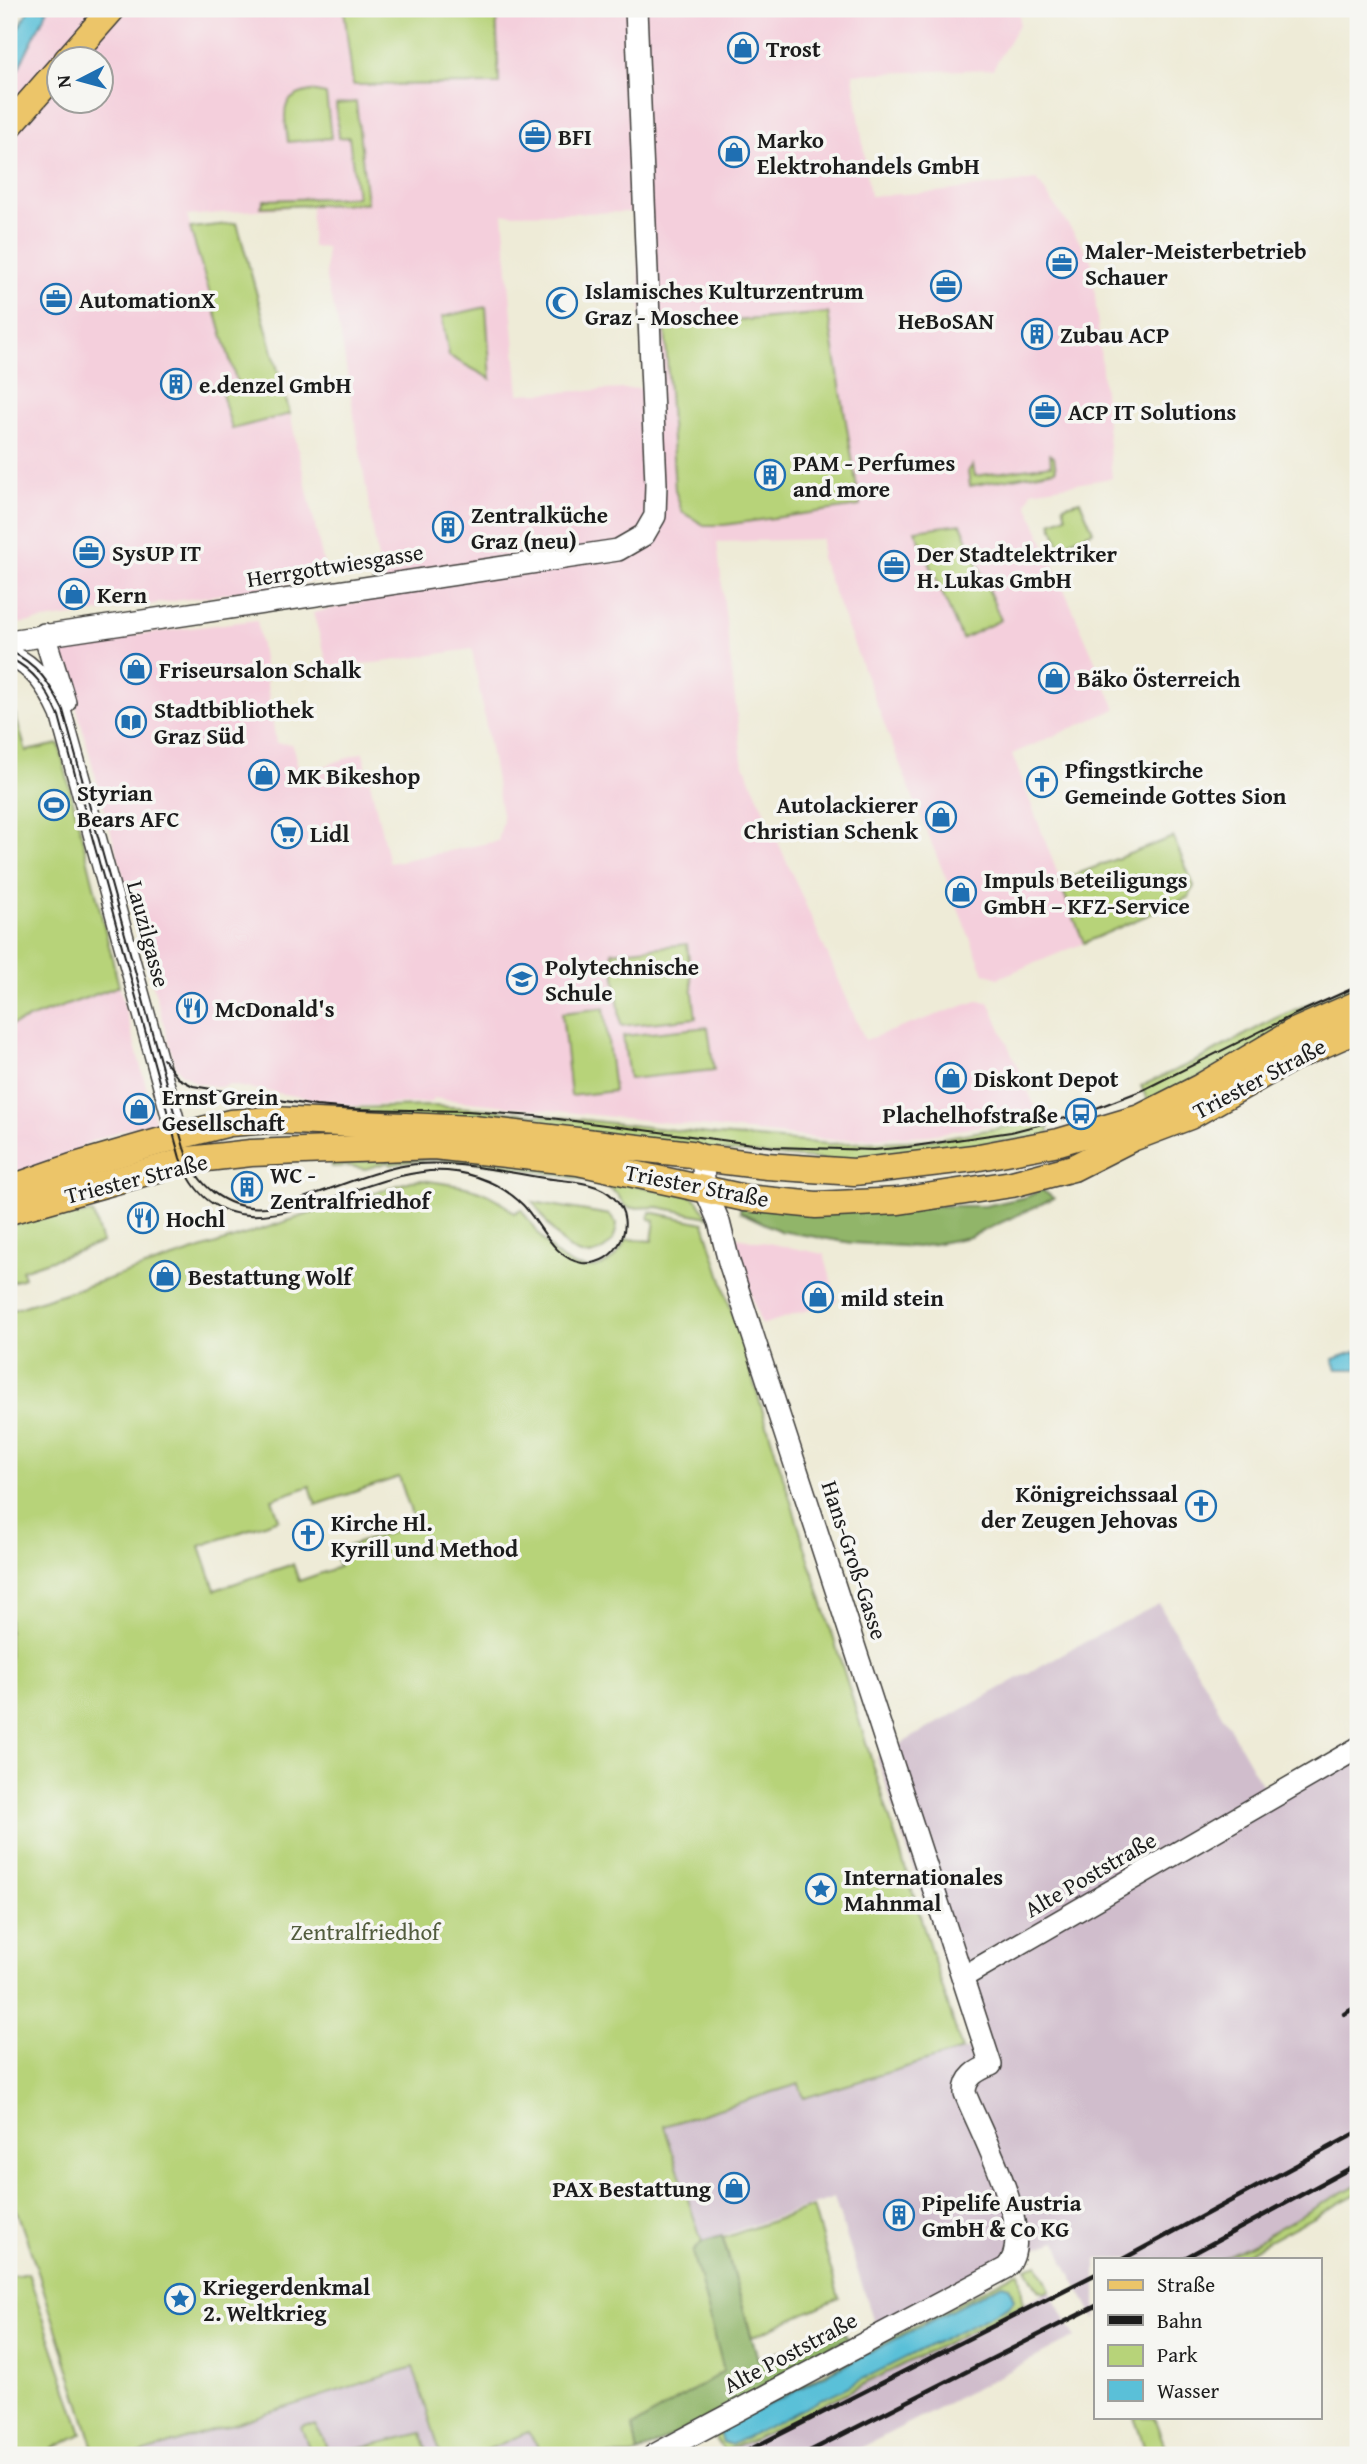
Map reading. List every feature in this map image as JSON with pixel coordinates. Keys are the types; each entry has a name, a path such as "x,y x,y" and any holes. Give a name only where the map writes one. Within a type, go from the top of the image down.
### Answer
{"main road":[{"path":"79,46 112,9"},
{"path":"9,126 46,84"},
{"name":"Triester Straße","path":"9,1189 72,1167 178,1136 230,1123 271,1120 473,1129 691,1154 702,1158 853,1172 995,1155 1059,1142 1140,1118 1200,1087 1292,1033 1358,1004"},
{"name":"Triester Straße","path":"9,1211 188,1160 251,1153 434,1146 578,1161 745,1198 816,1205 899,1201 1012,1184 1073,1168 1132,1138 1189,1116 1292,1058 1358,1029"}],"street":[{"name":"Herrgottwiesgasse","path":"9,640 618,550 644,535 655,516 656,484 636,9"},
{"name":"Lauzilgasse","path":"71,745 69,717 44,634 15,657 33,670 51,692 71,745 178,1136"},
{"name":"Hans-Groß-Gasse","path":"702,1158 705,1189 719,1222 729,1262 963,1977"},
{"name":"Alte Poststraße","path":"653,2455 999,2273 1011,2264 1016,2246 1010,2205 997,2166 965,2093 965,2085 971,2075 991,2065 963,1977 1358,1748"}],"shaded area":[{"path":"48,9 344,9 354,85 499,84 496,9 1020,9 1019,24 993,69 853,74 870,196 936,192 1037,180 1092,263 1112,478 1032,491 1027,504 1116,709 1012,754 1084,943 998,978 984,973 821,559 822,539 717,542 742,760 865,1040 977,1001 989,1002 1039,1116 930,1135 834,1140 432,1098 432,1102 356,1106 229,1085 220,1087 196,1083 181,1073 175,1065 60,647 66,643 257,620 276,743 292,744 300,775 363,752 389,863 498,841 503,820 472,649 391,661 328,665 313,613 384,596 341,337 326,280 326,247 312,247 311,205 187,216 237,383 232,429 290,414 327,579 9,625 9,87","holes":["636,212 645,388 519,394 503,214"]},
{"path":"119,986 156,1123 131,1127 92,1141 71,1153 9,1176 9,1026"},
{"path":"737,1237 824,1254 837,1301 761,1325 734,1242"},
{"path":"1159,1604 1270,1799 1358,1748 1358,2184 1267,2237 1223,2258 1094,2258 1094,2317 1065,2263 1057,2241 999,2260 875,2325 834,2198 702,2242 664,2126 799,2084 804,2098 972,2048 877,1757 1069,1650"},
{"path":"1050,2290 1075,2337 851,2453 717,2455 752,2440"},
{"path":"413,2367 441,2455 136,2455"},
{"path":"528,2432 544,2455 475,2455"}],"green space":[{"path":"344,9 496,9 499,84 353,85"},
{"path":"311,91 326,94 331,138 288,142 285,116 288,103 300,94"},
{"path":"356,102 367,203 261,207 264,200 357,197 349,137 339,138 336,104"},
{"path":"237,223 290,414 232,429 220,387 237,383 190,228"},
{"path":"486,307 491,379 449,356 442,317"},
{"path":"828,313 860,506 724,525 704,525 682,512 675,490 665,327"},
{"path":"1050,454 1054,457 1056,470 970,486 968,471 973,465 975,476 1051,465"},
{"path":"1080,501 1093,531 1060,546 1051,522 1066,516 1063,506"},
{"path":"961,524 1001,620 962,639 915,530"},
{"path":"9,694 26,751 59,744 119,986 9,1026"},
{"path":"1173,837 1194,886 1189,897 1084,943 1059,881"},
{"path":"687,944 696,1018 621,1026 612,952"},
{"path":"1358,982 1358,1000 1148,1102 1141,1086 1200,1059 1274,1019"},
{"path":"604,1008 614,1091 571,1096 562,1013"},
{"path":"708,1027 714,1070 629,1079 623,1036"},
{"path":"316,1104 350,1108 431,1106 487,1109 718,1135 829,1144 930,1140 1046,1120 1050,1136 837,1161 317,1115"},
{"path":"484,1156 691,1196 699,1202 708,1217 658,1207 630,1208 606,1186 591,1181 490,1164 413,1161 390,1165 389,1162 365,1169 332,1167 331,1162"},
{"name":"Zentralfriedhof","path":"422,1180 471,1188 493,1197 514,1213 521,1209 558,1257 578,1267 603,1265 617,1255 627,1239 652,1241 655,1220 649,1219 650,1212 704,1223 962,2050 804,2098 799,2084 664,2126 702,2242 743,2396 635,2455 544,2455 528,2432 475,2455 441,2455 413,2367 136,2455 96,2455 9,2188 9,1311 411,1181","holes":["399,1477 415,1524 334,1551 339,1567 299,1581 293,1564 215,1590 200,1546 279,1519 272,1499 310,1486 316,1505"]},
{"path":"1042,1190 1054,1198 970,1237 918,1247 852,1243 780,1231 740,1212 741,1205 985,1206 1026,1197"},
{"path":"533,1202 610,1215 617,1224 611,1243 590,1255 579,1254 561,1241"},
{"path":"93,1213 102,1243 22,1270 24,1278 9,1283 9,1225 41,1218"},
{"path":"1358,2184 1358,2193 1238,2258 1223,2258 1267,2237"},
{"path":"813,2207 839,2298 752,2337 723,2238"},
{"path":"722,2236 758,2359 843,2332 848,2339 638,2454 633,2427 724,2371 693,2252 702,2242"},
{"path":"1038,2264 1050,2290 1044,2293 1038,2290 1026,2268"},
{"path":"1019,2271 1024,2304 752,2440 724,2451 716,2439 716,2430"},
{"path":"28,2273 82,2434 39,2455 9,2455 9,2277"},
{"path":"1134,2418 1154,2418 1168,2455 1147,2455"},
{"path":"315,2425 323,2437 329,2455 312,2455 301,2427"},
{"path":"422,2433 428,2455 329,2455"}],"water":[{"path":"29,9 48,9 9,87 9,46"},
{"path":"1357,1351 1358,1369 1337,1369 1333,1359"},
{"path":"1002,2284 1009,2286 1014,2300 1009,2306 731,2445 723,2442 720,2433 724,2428"}],"tram line":[{"path":"9,651 42,675 63,710 184,1148 204,1184 225,1200 238,1205 266,1207 316,1194 381,1171 415,1164 471,1166 572,1181 607,1192 621,1208 624,1231 614,1251 594,1262 572,1260 556,1248 515,1198 488,1181 457,1172 413,1173 298,1208 262,1215 229,1212 201,1194 180,1158 59,716 33,675 9,658"},
{"path":"163,1059 178,1078 193,1086 316,1106 535,1116 775,1147 874,1150 1011,1132 1081,1114 1143,1090 1291,1016 1358,986"}],"railway":[{"path":"1344,2014 1358,2006"},
{"path":"1125,2258 1358,2132"},
{"path":"1185,2258 1358,2164"},
{"path":"739,2455 1094,2275"},
{"path":"802,2455 1094,2307"}],"place":[{"name":"Trost","path":"743,48"},
{"name":"BFI","path":"535,136"},
{"name":"Marko Elektrohandels GmbH","path":"734,152"},
{"name":"Maler-Meisterbetrieb Schauer","path":"1062,263"},
{"name":"HeBoSAN","path":"946,286"},
{"name":"AutomationX","path":"56,299"},
{"name":"Islamisches Kulturzentrum Graz - Moschee","path":"562,303"},
{"name":"Zubau ACP","path":"1037,334"},
{"name":"e.denzel GmbH","path":"176,384"},
{"name":"ACP IT Solutions","path":"1045,411"},
{"name":"PAM - Perfumes and more","path":"770,475"},
{"name":"Zentralküche Graz (neu)","path":"448,527"},
{"name":"SysUP IT","path":"89,552"},
{"name":"Der Stadtelektriker H. Lukas GmbH","path":"894,566"},
{"name":"Kern","path":"74,594"},
{"name":"Friseursalon Schalk","path":"136,669"},
{"name":"Bäko Österreich","path":"1054,678"},
{"name":"Stadtbibliothek Graz Süd","path":"131,722"},
{"name":"MK Bikeshop","path":"264,775"},
{"name":"Pfingstkirche Gemeinde Gottes Sion","path":"1042,782"},
{"name":"Styrian Bears AFC","path":"54,805"},
{"name":"Autolackierer Christian Schenk","path":"941,817"},
{"name":"Lidl","path":"287,833"},
{"name":"Impuls Beteiligungs GmbH – KFZ-Service","path":"961,892"},
{"name":"Polytechnische Schule","path":"522,979"},
{"name":"McDonald's","path":"192,1008"},
{"name":"Diskont Depot","path":"951,1078"},
{"name":"Ernst Grein Gesellschaft","path":"139,1109"},
{"name":"Plachelhofstraße","path":"1081,1114"},
{"name":"WC - Zentralfriedhof","path":"247,1187"},
{"name":"Hochl","path":"143,1218"},
{"name":"Bestattung Wolf","path":"165,1276"},
{"name":"mild stein","path":"818,1297"},
{"name":"Königreichssaal der Zeugen Jehovas","path":"1201,1506"},
{"name":"Kirche Hl. Kyrill und Method","path":"308,1535"},
{"name":"Internationales Mahnmal","path":"821,1889"},
{"name":"PAX Bestattung","path":"734,2188"},
{"name":"Pipelife Austria GmbH & Co KG","path":"899,2215"},
{"name":"Kriegerdenkmal 2. Weltkrieg","path":"180,2299"}]}
